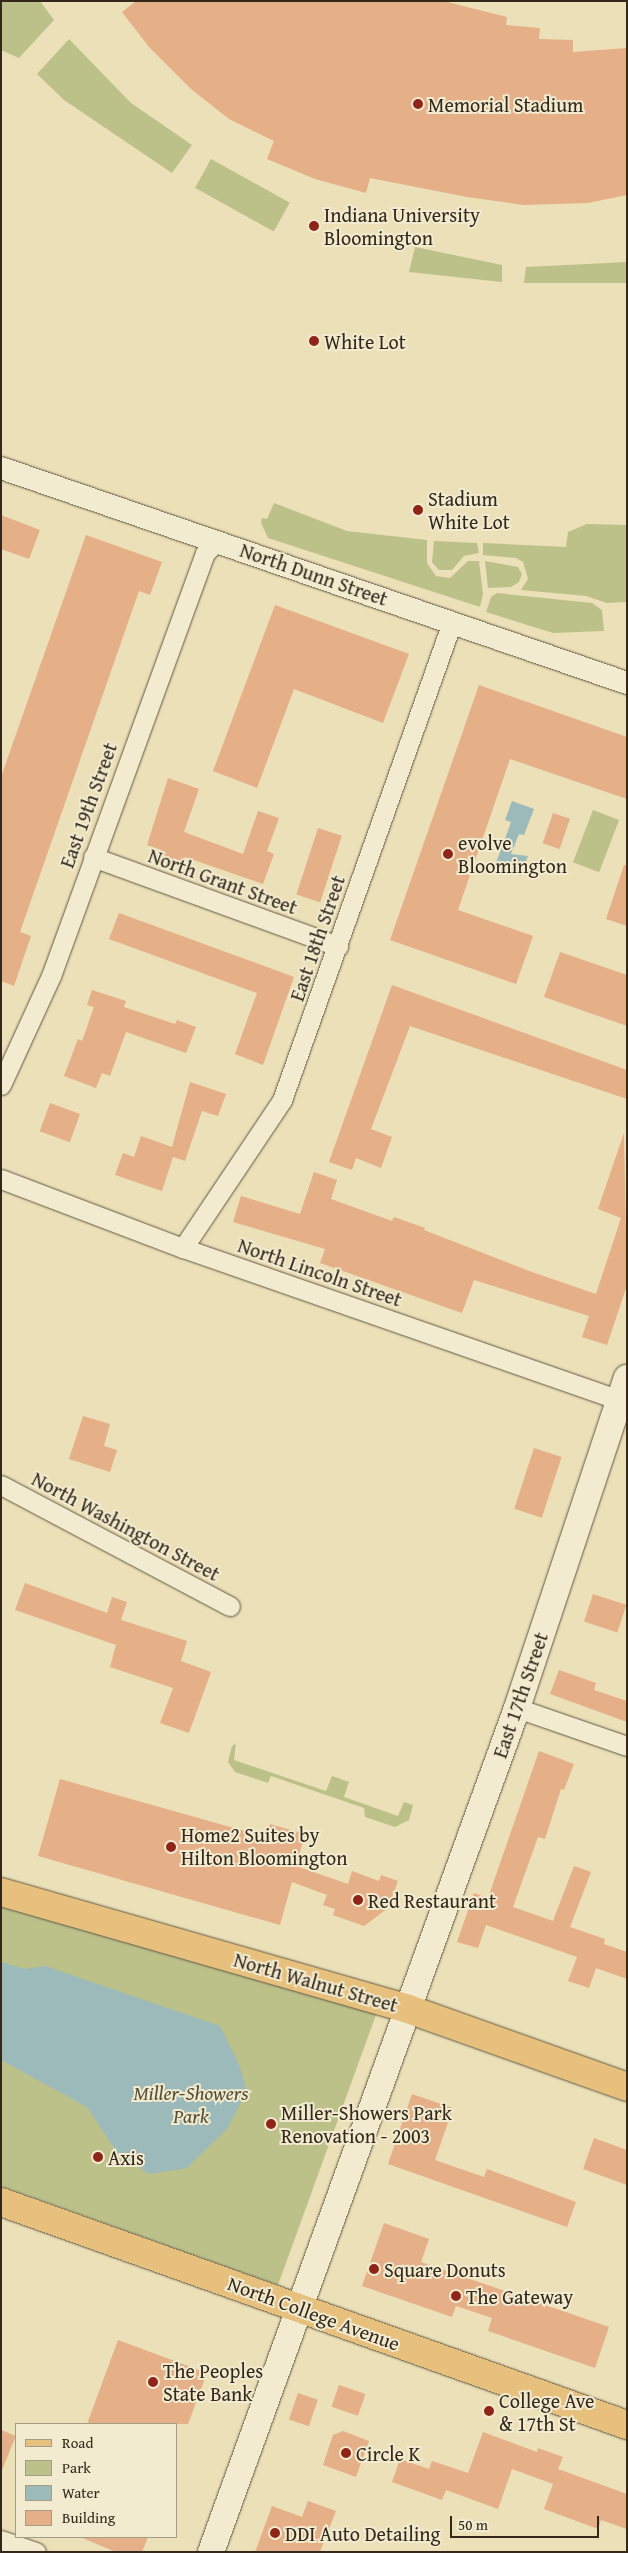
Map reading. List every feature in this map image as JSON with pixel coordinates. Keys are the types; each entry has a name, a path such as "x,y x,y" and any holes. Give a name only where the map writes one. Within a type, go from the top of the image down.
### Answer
{"main road":[{"name":"East 17th Street","path":"211,2552 517,1708 624,1394"},
{"name":"North Walnut Street","path":"1,1892 408,2009 627,2087"},
{"name":"North College Avenue","path":"1,2202 299,2310 627,2425"}],"street":[{"name":"North Dunn Street","path":"1,468 627,682"},
{"name":"East 19th Street","path":"1,1085 51,976 92,857 205,553 217,541"},
{"name":"East 18th Street","path":"183,1248 282,1100 452,622"},
{"name":"North Grant Street","path":"92,857 338,946"},
{"name":"North Lincoln Street","path":"1,1179 183,1248 624,1394"},
{"name":"North Washington Street","path":"1,1485 230,1606"},
{"path":"517,1708 627,1746"},
{"path":"1,2540 36,2552"}],"green space":[{"path":"1,1 40,1 54,20 19,58 1,50"},
{"path":"69,39 131,103 192,145 172,173 64,100 37,74"},
{"path":"211,159 290,203 274,231 195,188"},
{"path":"415,247 502,265 502,282 409,272"},
{"path":"627,262 627,283 524,283 526,267"},
{"path":"274,503 347,531 427,540 427,563 436,576 450,578 468,561 479,561 483,594 480,607 268,538 261,523 262,518 267,519"},
{"path":"587,524 627,525 627,602 607,603 586,596 521,590 528,579 523,562 516,558 483,555 483,543 566,547 568,532"},
{"path":"434,541 477,543 479,553 464,556 452,570 439,570 432,562"},
{"path":"485,561 518,567 522,574 519,582 511,587 488,588"},
{"path":"497,593 592,603 602,610 604,631 553,633 486,612 491,597"},
{"path":"593,810 619,820 599,872 573,862"},
{"path":"236,1743 234,1760 326,1791 332,1776 349,1782 344,1797 398,1816 404,1802 413,1805 409,1820 395,1827 365,1817 364,1808 271,1776 268,1783 235,1772 228,1762 232,1746"},
{"name":"Miller-Showers Park","path":"1,1904 377,2012 278,2285 1,2186"}],"water":[{"path":"512,801 534,809 524,835 519,834 511,854 528,856 521,876 503,869 501,874 493,871 511,822 505,820"},
{"path":"1,1962 25,1969 45,1966 220,2026 238,2062 247,2091 227,2129 187,2168 149,2174 118,2154 87,2107 1,2060"}],"building":[{"name":"Memorial Stadium","path":"136,1 443,1 507,17 506,25 540,28 539,39 573,40 573,52 627,48 627,195 588,203 524,205 467,197 370,178 366,193 315,179 267,159 274,141 229,119 191,89 149,47 122,12"},
{"path":"1,515 40,530 29,559 1,549"},
{"path":"86,535 162,562 150,595 139,591 20,932 31,936 14,986 1,981 1,777"},
{"path":"275,605 409,654 383,723 294,689 257,788 213,771"},
{"name":"evolve Bloomington","path":"479,685 627,737 627,799 510,759 458,910 533,936 516,984 390,940"},
{"path":"168,778 199,789 184,832 243,854 258,811 279,818 267,851 274,854 263,884 185,857 181,867 158,859 161,850 147,845"},
{"path":"553,813 570,819 560,849 543,843"},
{"path":"318,828 342,836 320,902 296,895"},
{"name":"evolve Bloomington","path":"624,865 627,866 627,926 606,919"},
{"path":"119,913 294,977 263,1065 235,1054 257,993 109,939"},
{"path":"560,952 627,975 627,1026 544,997"},
{"path":"392,985 627,1070 627,1099 410,1026 371,1129 392,1137 381,1168 356,1158 352,1170 329,1162"},
{"path":"92,990 126,1001 124,1007 175,1024 177,1020 196,1027 186,1053 126,1032 110,1076 102,1073 96,1088 64,1076 78,1039 82,1041 94,1007 87,1005"},
{"path":"190,1082 226,1094 218,1116 202,1111 185,1161 173,1157 162,1191 115,1175 123,1153 134,1157 141,1136 172,1147"},
{"path":"50,1103 80,1114 70,1142 40,1131"},
{"path":"624,1133 627,1285 607,1345 582,1337 589,1316 474,1280 462,1313 320,1263 325,1249 233,1222 241,1196 300,1214 314,1172 337,1180 331,1199 392,1221 394,1217 425,1228 424,1230 532,1272 596,1294 621,1218 598,1209"},
{"path":"83,1416 110,1424 104,1446 117,1450 110,1472 69,1459"},
{"path":"534,1448 562,1457 542,1518 514,1509"},
{"path":"25,1583 107,1613 112,1597 127,1602 121,1620 187,1641 181,1661 211,1672 189,1733 160,1723 173,1688 110,1667 116,1645 15,1610"},
{"path":"593,1594 626,1605 617,1632 584,1622"},
{"path":"559,1670 596,1683 594,1690 627,1701 627,1722 550,1694"},
{"path":"539,1751 574,1764 564,1790 561,1789 545,1839 538,1837 513,1907 553,1921 574,1866 591,1872 570,1927 605,1939 604,1944 627,1952 627,1979 596,1968 589,1988 568,1981 577,1957 486,1925 478,1948 457,1942 474,1893 488,1898"},
{"name":"Home2 Suites by Hilton Bloomington","path":"60,1779 266,1837 270,1824 305,1834 296,1866 348,1884 352,1871 379,1881 381,1875 398,1881 388,1908 364,1926 333,1915 335,1909 323,1905 327,1895 292,1882 280,1925 38,1856"},
{"path":"412,2094 453,2108 435,2160 484,2177 487,2169 576,2202 567,2227 388,2164"},
{"path":"594,2138 627,2150 627,2185 583,2169"},
{"name":"The Gateway","path":"384,2223 429,2239 421,2262 609,2327 595,2368 488,2331 492,2318 456,2306 452,2317 362,2286"},
{"name":"The Peoples State Bank","path":"118,2340 207,2373 188,2424 87,2423"},
{"path":"339,2385 365,2394 358,2416 332,2407"},
{"path":"298,2393 318,2400 309,2426 289,2419"},
{"path":"1,2430 15,2436 15,2438 1,2473"},
{"name":"Circle K","path":"343,2431 369,2441 356,2477 323,2465 333,2435"},
{"path":"483,2432 537,2452 538,2448 563,2457 558,2469 627,2494 627,2529 601,2520 598,2529 544,2509 553,2484 512,2469 498,2509 446,2490 442,2500 392,2482 400,2459 429,2469 432,2461 468,2473"},
{"path":"308,2501 336,2511 320,2552 255,2552 272,2506 302,2517"},
{"path":"82,2538 148,2538 142,2552 116,2552"}],"place":[{"name":"Memorial Stadium","path":"418,104"},
{"name":"Indiana University Bloomington","path":"314,226"},
{"name":"White Lot","path":"314,341"},
{"name":"Stadium White Lot","path":"418,510"},
{"name":"evolve Bloomington","path":"448,854"},
{"name":"Home2 Suites by Hilton Bloomington","path":"171,1847"},
{"name":"Red Restaurant","path":"358,1900"},
{"name":"Miller-Showers Park Renovation - 2003","path":"271,2124"},
{"name":"Axis","path":"98,2157"},
{"name":"Square Donuts","path":"374,2269"},
{"name":"The Gateway","path":"456,2296"},
{"name":"The Peoples State Bank","path":"153,2382"},
{"name":"College Ave & 17th St","path":"489,2411"},
{"name":"Circle K","path":"346,2453"},
{"name":"DDI Auto Detailing","path":"275,2533"}]}
